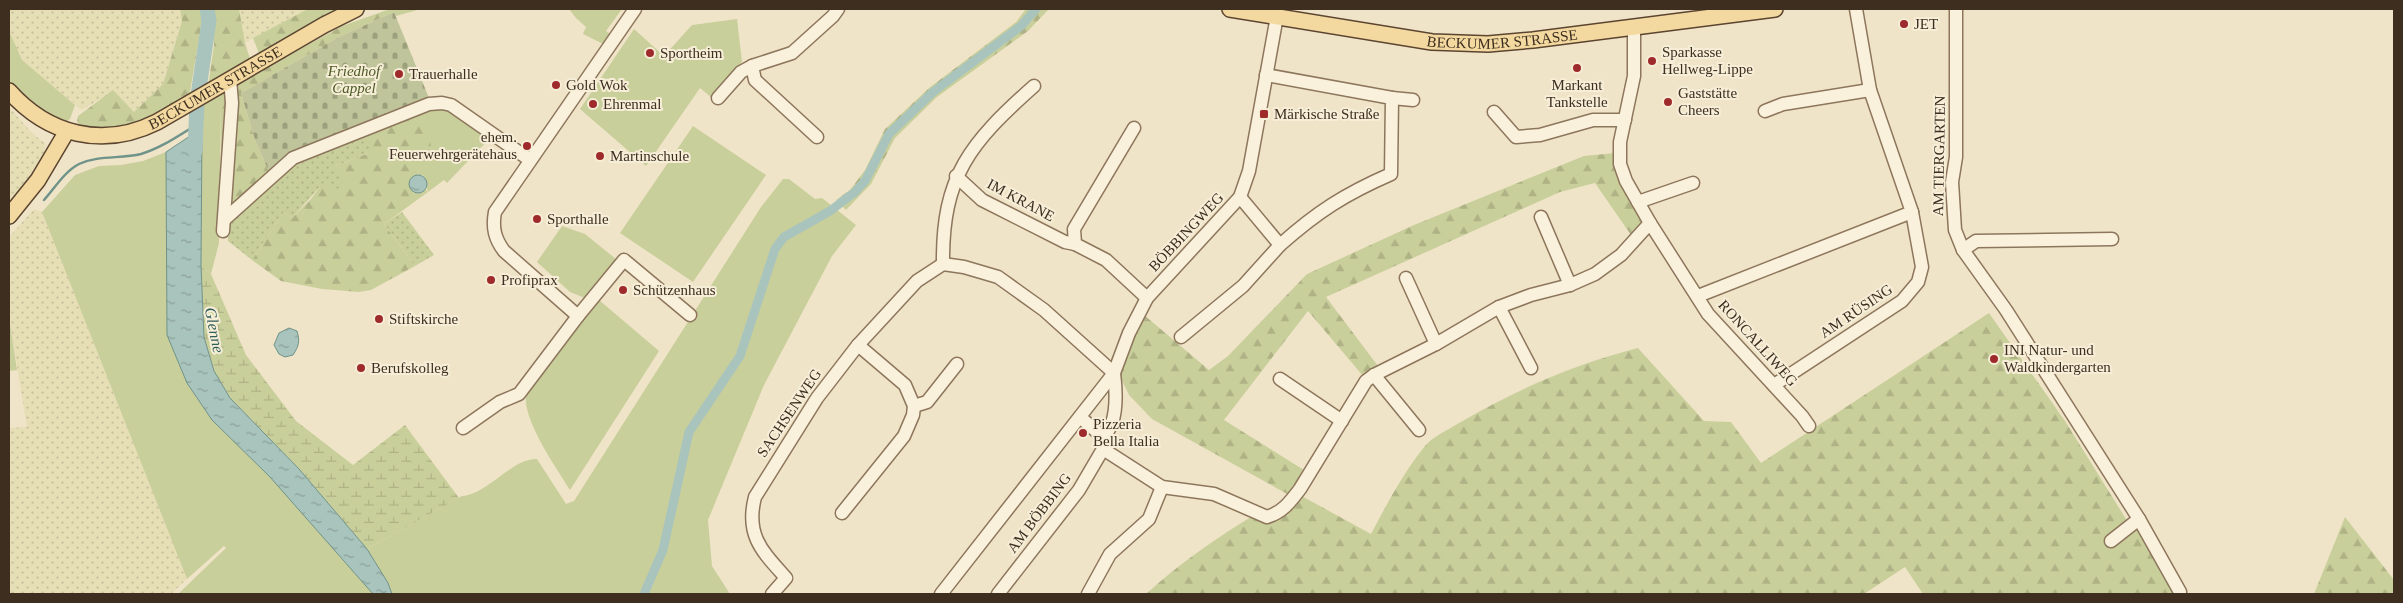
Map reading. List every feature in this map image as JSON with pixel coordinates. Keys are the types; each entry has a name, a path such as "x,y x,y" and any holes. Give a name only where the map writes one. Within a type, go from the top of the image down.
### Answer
{"main road":[{"name":"BECKUMER STRASSE","path":"9,91 30,112 46,123 67,131 93,136 129,133 143,129 173,113 324,24 356,9"},
{"name":"BECKUMER STRASSE","path":"1230,9 1432,42 1463,44 1533,40 1775,9"},
{"path":"9,216 38,180 67,131"}],"street":[{"path":"578,316 504,251 497,242 493,229 495,212 635,9"},
{"path":"718,98 741,72 752,66 792,53 833,16 838,9"},
{"name":"AM RÜSING","path":"1774,385 1902,301 1918,282 1922,267 1912,212 1870,90 1856,9"},
{"name":"AM TIERGARTEN","path":"1956,9 1956,157 1952,182 1955,230 1964,250 2006,310 2139,519 2180,592"},
{"name":"BÖBBINGWEG","path":"941,594 1114,373 1128,332 1147,298 1240,198 1249,171 1277,16"},
{"name":"RONCALLIWEG","path":"1634,26 1634,76 1620,142 1620,164 1650,223 1708,314 1809,426"},
{"path":"752,66 755,80 817,137"},
{"path":"1266,76 1413,100"},
{"path":"229,80 232,103 224,225 293,158 429,104 442,103 451,105 530,160"},
{"path":"1034,86 976,143 956,176 947,204 943,264 971,268 998,277 1044,310 1114,373"},
{"path":"1765,111 1783,104 1870,90"},
{"path":"1181,337 1243,286 1280,245 1312,217 1355,190 1391,174 1392,98"},
{"path":"1494,112 1516,138 1540,135 1593,120 1625,120"},
{"path":"1075,244 1074,229 1134,128"},
{"name":"IM KRANE","path":"956,176 982,200 1106,260 1147,298"},
{"path":"1638,202 1693,182"},
{"path":"1240,198 1280,245"},
{"path":"1698,296 1912,212"},
{"path":"1541,217 1570,285"},
{"path":"1080,417 1104,444 1162,486 1214,494 1267,517 1276,514 1288,505 1366,381 1374,374 1436,344 1499,307 1530,295 1570,285 1595,274 1621,255 1650,223"},
{"path":"1964,250 1976,241 2112,239"},
{"path":"463,428 500,402 519,394 578,316 624,260 690,315"},
{"name":"SACHSENWEG","path":"772,594 786,578 759,548 755,538 752,507 755,498 817,398 858,345 917,281 943,264"},
{"path":"1406,278 1436,344"},
{"path":"1499,307 1531,368"},
{"path":"842,513 904,436 911,423 914,406 905,385 858,345"},
{"path":"914,406 927,402 957,364"},
{"name":"BÖBBINGWEG","path":"1104,444 1112,423 1116,390 1114,373"},
{"path":"1374,374 1419,430"},
{"path":"1280,379 1342,421"},
{"name":"AM BÖBBING","path":"998,594 1079,490 1104,444"},
{"path":"1088,594 1110,554 1149,519 1162,486"},
{"path":"2111,541 2139,519"}],"shaded area":[{"path":"9,9 180,9 182,21 163,84 134,112 113,91 82,110 21,60 9,31"},
{"path":"239,9 308,9 245,43"},
{"path":"9,107 32,133 46,144 41,163 30,182 9,208"},
{"path":"34,209 42,212 187,579 171,594 9,594 9,428 27,427 9,317 9,237"}],"green space":[{"path":"180,9 200,9 202,21 189,98 141,124 98,130 80,127 77,122 78,116 113,90 134,112 163,84 182,21"},
{"path":"213,9 239,9 245,43 251,62 208,87 214,45"},
{"path":"308,9 343,9 260,56 253,38"},
{"path":"390,9 421,9 396,16 394,12 339,37 241,93 255,140 269,172 238,201 221,206 221,106 214,97 342,26"},
{"path":"569,9 622,9 606,31 612,35 605,45 583,34 586,27"},
{"path":"1026,9 1049,9 1028,31 937,97 895,138 871,184 846,210 836,200 850,190 865,170 885,129 929,88 1016,22"},
{"name":"Friedhof Cappel","path":"394,12 429,98 386,113 386,116 269,172 255,140 241,93 339,37"},
{"path":"737,19 742,62 711,97 700,88 646,166 580,109 634,29 664,56 692,25"},
{"path":"9,31 22,60 75,105 70,119 64,123 34,105 9,80"},
{"path":"214,97 221,105 219,243 211,274 201,266 202,106"},
{"path":"444,108 490,138 447,183 444,180 428,192 423,175 419,175 418,171 427,162 431,151 423,111"},
{"path":"423,111 431,144 431,152 425,166 418,171 419,175 413,177 413,193 425,189 428,192 384,224 415,266 371,290 359,292 322,289 281,281 252,260 284,212 292,218 311,199 335,166 369,153 359,135"},
{"path":"693,126 766,175 693,282 620,233"},
{"path":"359,135 372,150 369,153 335,166 343,186 332,192 326,180 292,218 284,212 252,260 228,241 229,222 294,162"},
{"path":"166,152 167,279 212,375 382,594 178,594 226,548 224,546 187,579 42,212 75,175 99,166 143,161"},
{"path":"1615,153 1643,219 1631,235 1595,183 1560,192 1326,297 1378,366 1363,376 1308,311 1224,420 1304,470 1289,495 1152,419 1129,395 1119,374 1144,315 1209,370 1228,356 1307,274 1414,225 1584,156"},
{"path":"783,179 789,179 815,199 822,198 856,225 832,256 764,385 708,520 712,566 730,594 392,594 388,583 367,549 462,496 472,494 481,489 518,464 537,459 566,504 574,501 761,207"},
{"path":"402,212 434,255 415,266 384,224"},
{"path":"562,226 585,234 616,259 615,263 585,298 570,292 537,262"},
{"path":"201,266 211,274 246,355 296,421 353,465 405,425 459,498 367,549 299,469 230,398 214,371 204,337"},
{"path":"599,300 659,351 570,490 540,440 528,411 526,398 528,388"},
{"path":"1989,313 2065,421 2126,519 2142,533 2177,594 1923,594 1905,567 1864,594 1146,594 1185,561 1227,532 1256,514 1259,516 1298,494 1371,534 1402,478 1417,456 1432,439 1480,411 1524,389 1568,370 1615,354 1638,348 1704,421 1731,422 1761,463"},
{"path":"9,317 17,370 9,371"},
{"path":"2345,517 2394,580 2394,594 2314,594"}],"water":[{"path":"202,128 201,266 204,337 214,371 230,398 299,469 367,549 388,583 392,594 373,594 270,477 212,420 187,383 167,335 166,152"},
{"path":"414,175 422,175 427,180 425,191 414,193 409,188 409,180"},
{"path":"289,328 297,331 298,343 293,355 285,357 279,354 274,345 279,333"}],"waterway":[{"name":"Glenne","path":"195,151 197,102 209,21 207,9"},
{"path":"644,594 663,550 689,432 740,356 775,249 784,237 830,211 855,192 865,181 889,134 933,92 1021,26 1036,9"},
{"path":"44,200 64,176 79,164 94,159 141,154 162,145 196,125"}],"place":[{"name":"JET","path":"1904,24"},
{"name":"Sportheim","path":"650,53"},
{"name":"Sparkasse Hellweg-Lippe","path":"1652,61"},
{"name":"Markant Tankstelle","path":"1577,68"},
{"name":"Trauerhalle","path":"399,74"},
{"name":"Gold Wok","path":"556,85"},
{"name":"Gaststätte Cheers","path":"1668,102"},
{"name":"Ehrenmal","path":"593,104"},
{"name":"Märkische Straße","path":"1264,114"},
{"name":"ehem. Feuerwehrgerätehaus","path":"527,146"},
{"name":"Martinschule","path":"600,156"},
{"name":"Sporthalle","path":"537,219"},
{"name":"Profiprax","path":"491,280"},
{"name":"Schützenhaus","path":"623,290"},
{"name":"Stiftskirche","path":"379,319"},
{"name":"INI Natur- und Waldkindergarten","path":"1994,359"},
{"name":"Berufskolleg","path":"361,368"},
{"name":"Pizzeria Bella Italia","path":"1083,433"}]}
